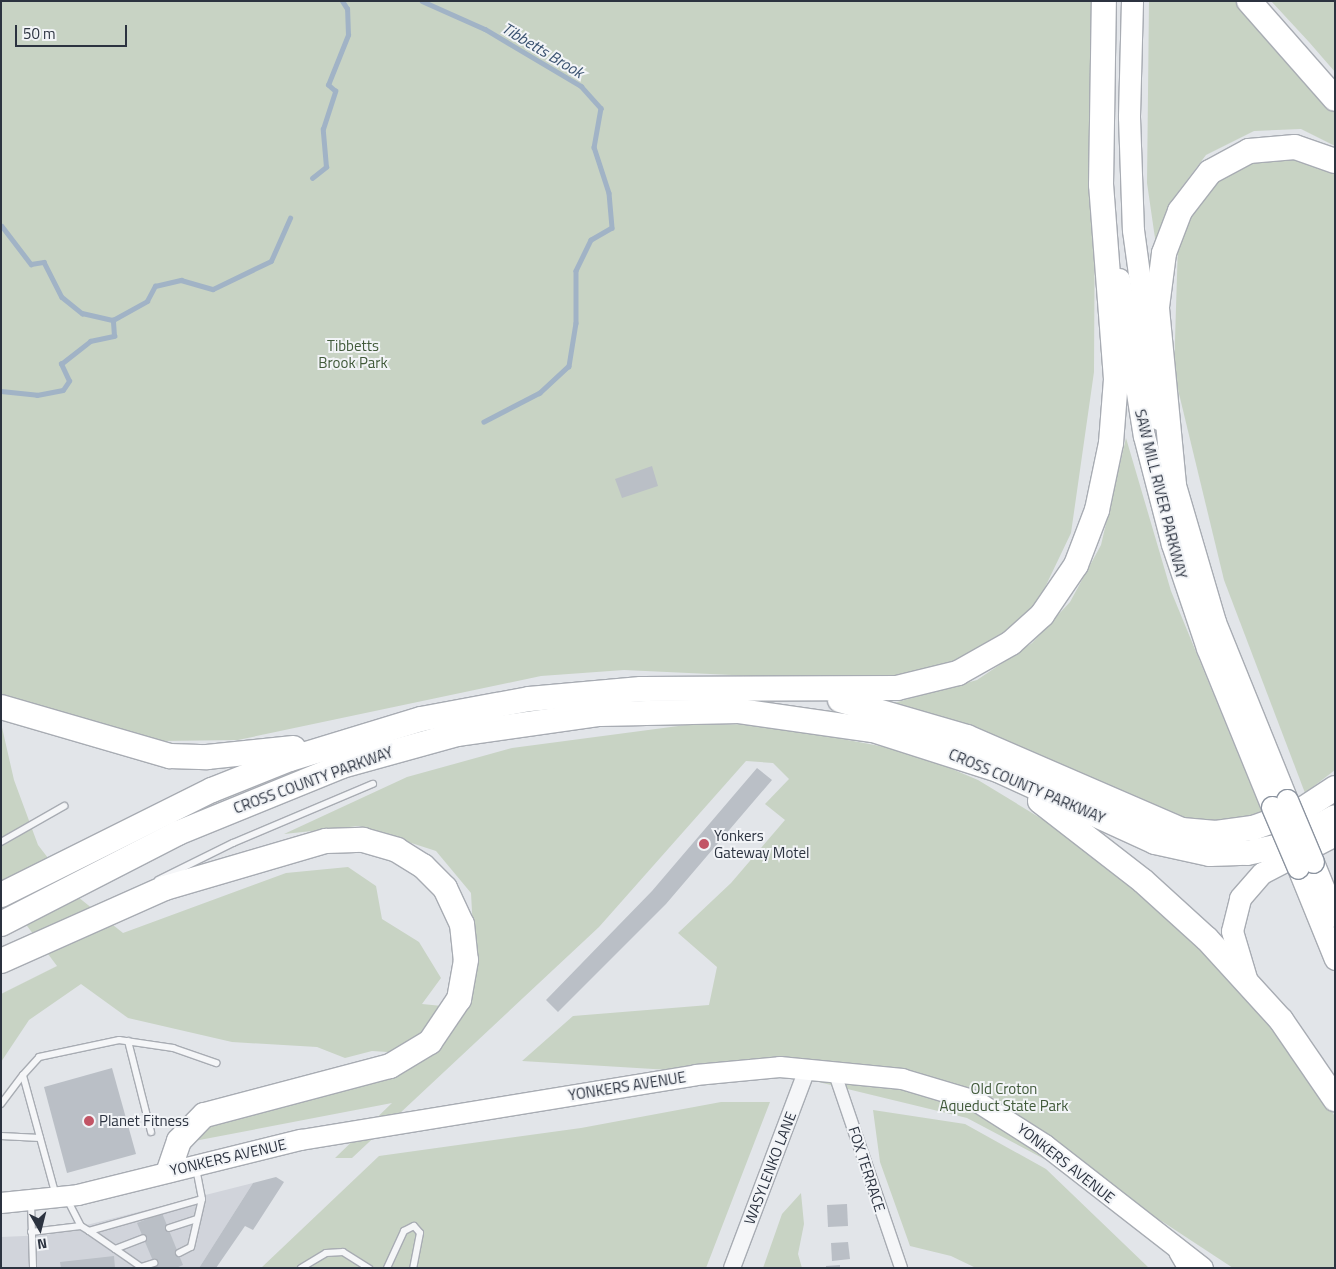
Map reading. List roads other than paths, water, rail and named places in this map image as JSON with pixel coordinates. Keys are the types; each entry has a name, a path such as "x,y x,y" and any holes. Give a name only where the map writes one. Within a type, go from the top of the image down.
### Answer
{"highway":[{"path":"762,688 876,690 958,673 994,655 1027,630 1076,565 1102,490 1116,404 1101,176 1104,1"},
{"name":"SAW MILL RIVER PARKWAY","path":"1114,1 1112,205 1139,410 1189,598 1305,865 1335,959"},
{"name":"SAW MILL RIVER PARKWAY","path":"1132,1 1129,138 1134,250 1150,372 1174,484 1215,622 1280,804"},
{"path":"1249,1 1335,99"},
{"path":"1174,484 1157,307 1166,248 1180,211 1210,172 1249,150 1286,146 1335,161"},
{"name":"CROSS COUNTY PARKWAY","path":"1,894 188,800 342,741 448,713 556,695 679,687 762,688"},
{"path":"762,688 837,700 933,725 1182,830 1216,833 1253,828 1300,810 1335,788"},
{"path":"1,707 170,756 223,756 342,741"},
{"name":"CROSS COUNTY PARKWAY","path":"1,924 150,846 315,776 399,748 515,724 654,710 766,713 901,737 998,770 1155,842 1210,854 1247,853 1285,845 1335,817"},
{"path":"998,770 1149,886 1246,978 1294,1036 1335,1099"},
{"path":"1246,978 1232,931 1240,898 1262,873 1335,835"},
{"path":"1,962 106,911 276,852 326,842 363,840 397,850 423,866 445,888 462,924 466,947 462,987 448,1021 430,1042 390,1066 204,1115 179,1141 169,1170"},
{"path":"1305,865 1335,885"},
{"name":"SAW MILL RIVER PARKWAY","path":"1305,865 1335,916"}],"main road":[{"name":"YONKERS AVENUE","path":"1,1203 31,1203 62,1198 275,1145 696,1075 756,1067 807,1069 926,1083 976,1101 1045,1145 1184,1259 1203,1268"}],"street":[{"name":"WASYLENKO LANE","path":"732,1268 807,1069"},
{"name":"FOX TERRACE","path":"834,1071 901,1268"}],"lane":[{"path":"106,911 179,867 373,784"},
{"path":"1,842 64,806"},
{"path":"128,1041 151,1132"},
{"path":"1,1104 39,1057 128,1041 216,1063"},
{"path":"23,1076 40,1138 62,1198 81,1226 141,1266 154,1262"},
{"path":"1,1136 40,1138"},
{"path":"179,1253 191,1248 202,1199 196,1164"},
{"path":"89,1231 202,1199"},
{"path":"31,1203 33,1268"},
{"path":"169,1228 196,1219"},
{"path":"32,1232 81,1226"},
{"path":"387,1268 404,1231 414,1226 420,1233 413,1268"},
{"path":"115,1249 144,1238"},
{"path":"301,1268 326,1253 343,1252 369,1268"}],"waterway":[{"path":"312,178 326,167 323,129 335,91 328,85 348,35 347,9 342,1"},
{"name":"Tibbetts Brook","path":"422,1 485,29 581,86 601,108 594,147 609,193 612,228 591,240 576,271 576,323 569,366 540,393 484,422"},
{"path":"1,391 37,395 63,390 69,381 61,364 90,341 114,336 113,320 147,301 155,286 181,280 213,289 271,261 290,218"},
{"path":"2,226 31,264 44,262 62,297 82,313 113,320"}],"place":[{"name":"Yonkers Gateway Motel","path":"704,844"},
{"name":"Planet Fitness","path":"89,1121"}],"park label":[{"name":"Tibbetts Brook Park","path":"353,354"},
{"name":"Old Croton Aqueduct State Park","path":"1004,1096"}]}
